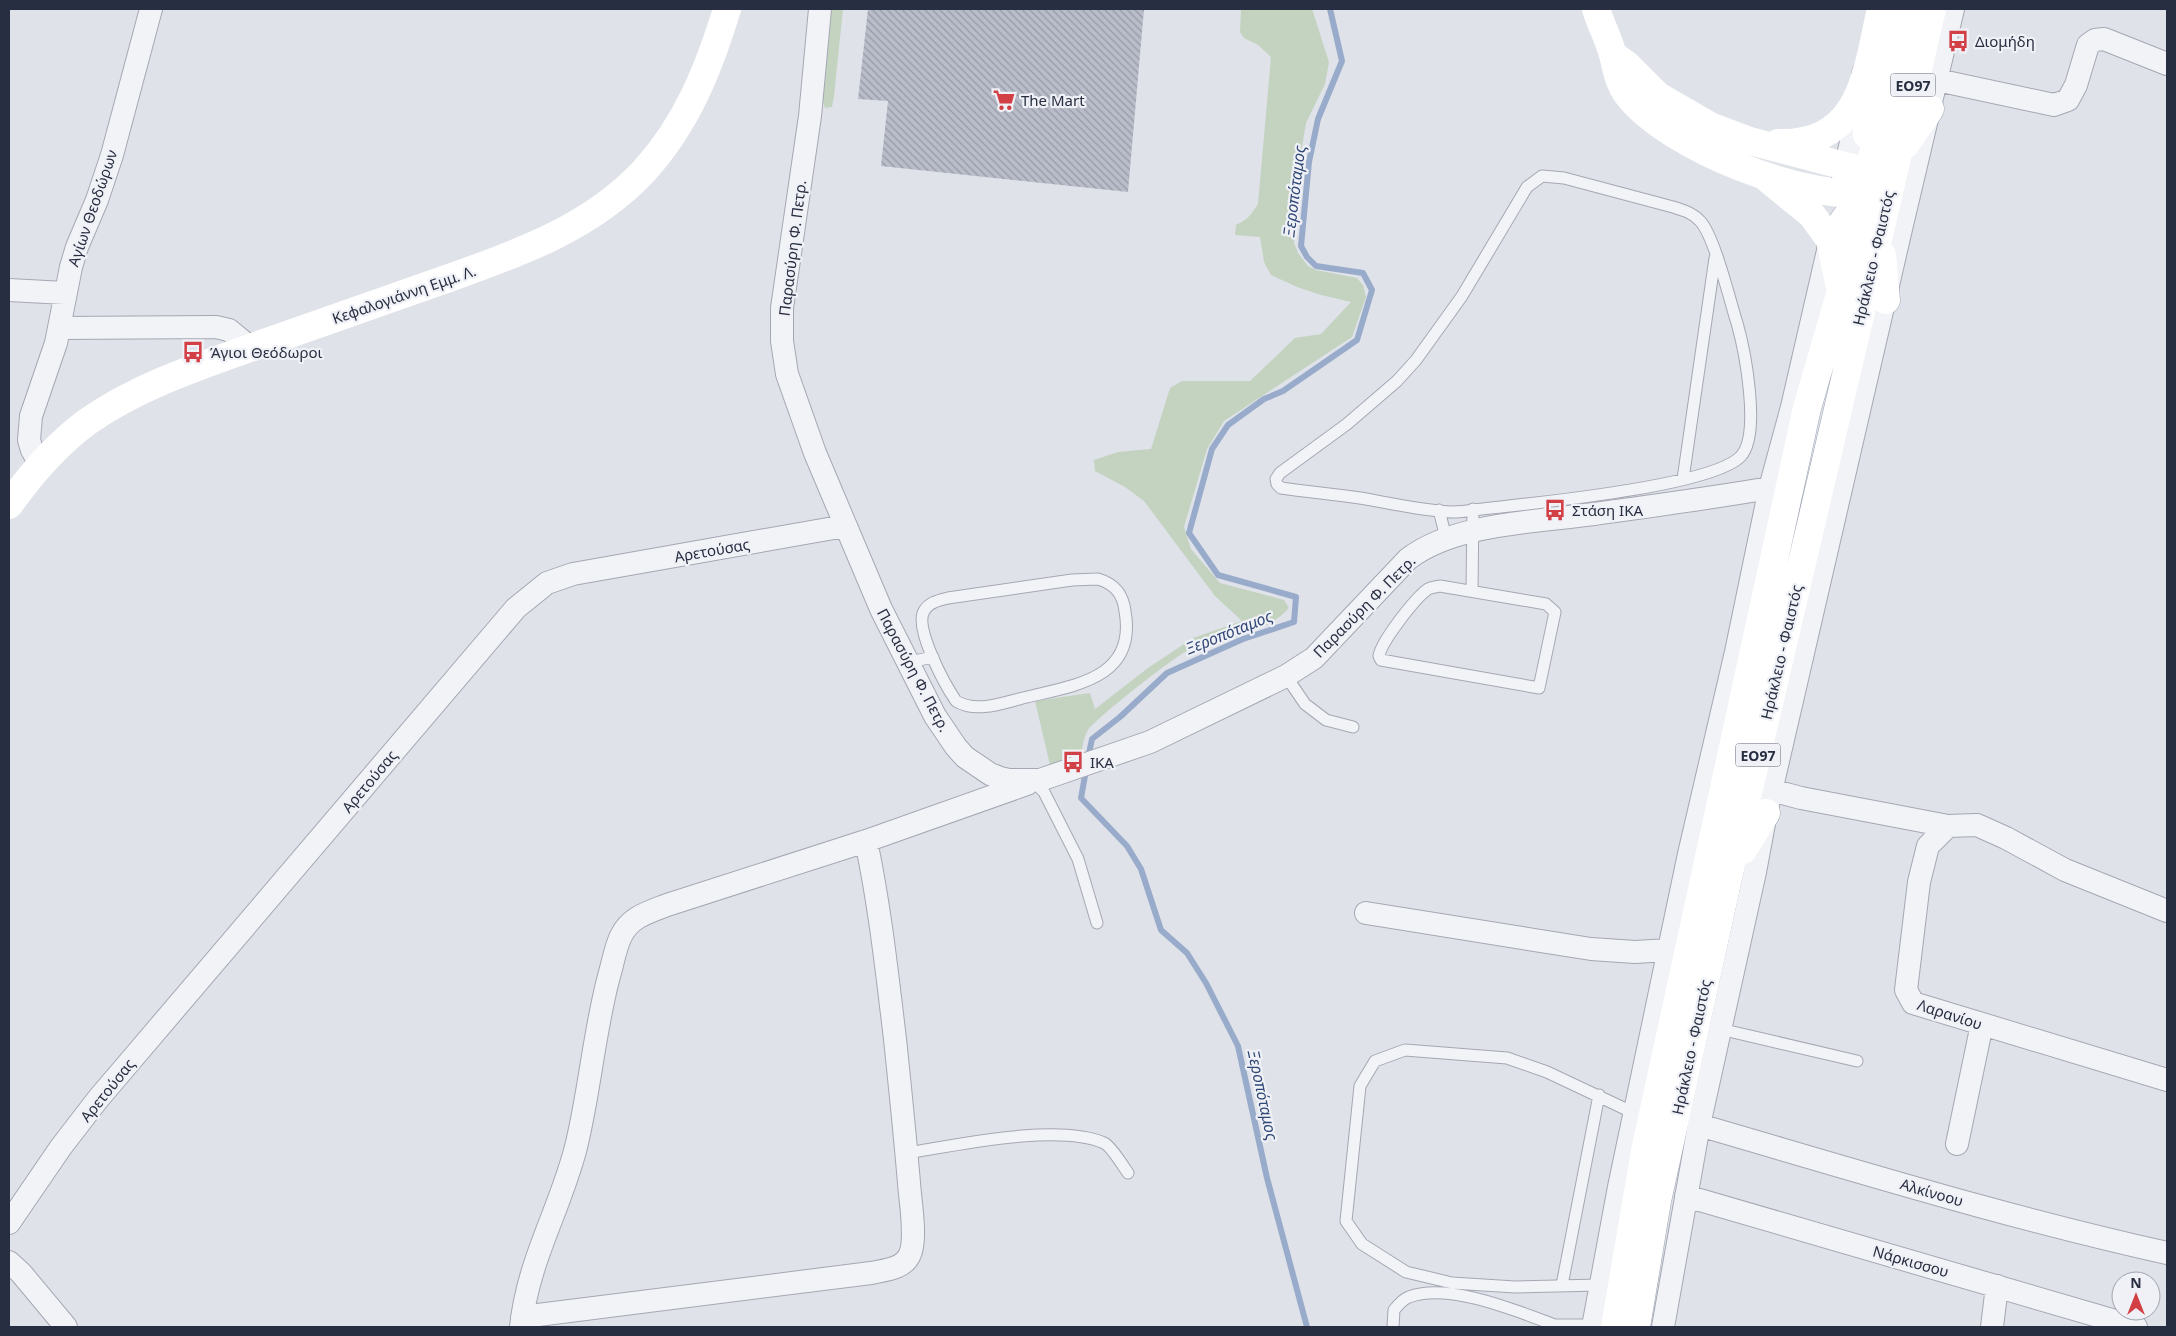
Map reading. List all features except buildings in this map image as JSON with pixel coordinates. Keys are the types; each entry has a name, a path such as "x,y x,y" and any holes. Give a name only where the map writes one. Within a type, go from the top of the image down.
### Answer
{"main road":[{"name":"Κεφαλογιάννη Εμμ. Λ.","path":"9,505 40,464 86,423 134,394 251,348 497,261 559,234 601,209 644,170 669,139 690,107 704,78 727,9"},
{"path":"1596,9 1623,88 1640,108 1657,123 1713,154 1760,173 1798,184 1867,178"},
{"path":"1750,141 1807,142 1829,133 1850,111 1866,73 1881,9"},
{"name":"Ηράκλειο - Φαιστός","path":"1600,1327 1645,1151 1807,408 1841,292 1907,9"},
{"name":"Ηράκλειο - Φαιστός","path":"1636,1327 1657,1201 1728,878 1880,230 1867,178 1932,9"},
{"path":"1613,55 1627,65 1649,89 1669,104 1710,126 1750,141 1867,178"},
{"path":"1866,73 1867,178"},
{"path":"1830,240 1867,178 1930,109"},
{"path":"1760,173 1812,215 1830,240 1841,292"},
{"path":"1880,230 1886,300"},
{"path":"1736,652 1746,641 1764,605"},
{"path":"1728,878 1769,801"}],"street":[{"name":"Αγίων Θεοδώρων","path":"40,464 29,440 31,416 60,328 65,294 77,247 97,200 112,155 150,9"},
{"name":"Παρασύρη Φ. Πετρ.","path":"820,9 810,116 782,308 782,341 787,374 845,526 904,663 935,716 956,747 990,774 1009,780 1037,781 1150,742 1286,676 1324,649 1408,559 1474,520 1770,488"},
{"path":"1663,1327 1699,1125 1769,801 1886,300 1900,228 1954,9"},
{"path":"1937,80 2054,105 2068,100 2076,85 2088,45 2095,40 2104,39 2167,64"},
{"path":"1600,1327 1600,1285 1634,1113 1736,652 1770,488 1792,407 1830,240"},
{"path":"9,290 65,294"},
{"path":"60,328 216,328 229,330 251,348"},
{"name":"Αρετούσας","path":"9,1223 61,1147 98,1099 516,608 547,583 573,574 845,526"},
{"path":"866,841 886,955 907,1153 912,1250 905,1262 896,1267 862,1274 522,1322 533,1264 575,1150 605,991 616,948 624,930 637,918 667,906 866,841 1037,781"},
{"path":"1769,801 1801,798 1948,826 1977,825 2006,838 2065,870 2167,911"},
{"name":"Λαρανίου","path":"1948,826 1928,846 1919,882 1906,990 1913,1003 2167,1080"},
{"path":"1366,913 1591,949 1635,952 1669,950"},
{"path":"1956,1144 1982,1024"},
{"name":"Αλκίνοου","path":"1699,1125 1949,1197 2090,1235 2167,1253"},
{"name":"Νάρκισσου","path":"1686,1196 2136,1327"},
{"path":"9,1262 21,1273 66,1327"},
{"path":"1992,1327 1997,1286"}],"lane":[{"path":"1542,176 1551,176 1684,210 1702,222 1715,255 1743,347 1747,376 1750,427 1746,445 1741,456 1732,463 1714,471 1684,479 1553,502 1474,520 1454,512 1281,488 1277,484 1276,479 1294,461 1347,424 1370,405 1416,360 1462,296 1504,224 1531,183 1542,176"},
{"path":"1684,479 1715,255"},
{"path":"1438,510 1446,538"},
{"path":"1472,591 1474,520"},
{"path":"1098,579 1114,587 1122,595 1127,619 1126,637 1119,656 1098,677 1077,685 991,705 970,706 956,701 933,657 922,629 923,615 929,605 948,598 1072,580 1098,579"},
{"path":"1440,586 1472,591 1546,604 1555,612 1539,688 1382,660 1379,656 1380,649 1400,620 1428,589 1440,586"},
{"path":"904,663 933,657"},
{"path":"1286,676 1305,704 1326,720 1352,727"},
{"path":"1037,781 1078,860 1097,923"},
{"path":"1720,1029 1857,1061"},
{"path":"1600,1285 1515,1286 1452,1283 1406,1272 1362,1244 1346,1221 1360,1086 1376,1061 1405,1050 1506,1058 1547,1072 1634,1113"},
{"path":"1562,1285 1598,1095"},
{"path":"907,1153 964,1143 1036,1135 1075,1135 1106,1144 1128,1173"},
{"path":"1393,1327 1394,1310 1407,1297 1429,1292 1481,1299 1554,1326 1600,1327"}],"green space":[{"path":"827,9 843,9 832,107 825,108 821,95"},
{"path":"1241,9 1312,9 1329,62 1325,84 1306,123 1298,171 1294,243 1298,253 1308,266 1316,270 1357,278 1363,285 1366,297 1352,337 1224,421 1207,449 1184,527 1191,549 1220,583 1284,600 1289,608 1279,618 1254,631 1200,646 1180,655 1136,688 1088,730 1080,760 1050,765 1035,701 1090,693 1095,709 1148,668 1193,638 1242,621 1215,596 1144,501 1125,487 1095,471 1094,460 1118,452 1151,449 1170,388 1182,381 1250,381 1295,338 1321,334 1351,302 1297,287 1271,275 1264,262 1260,237 1235,235 1236,225 1249,216 1258,204 1271,57 1258,45 1244,38 1240,32"}],"waterway":[{"name":"Ξεροπόταμος","path":"1088,758 1092,739 1120,717 1167,673 1243,639 1294,622 1296,597 1218,575 1189,533 1212,449 1228,425 1264,399 1283,391 1357,340 1372,290 1363,273 1316,266 1307,257 1301,246 1309,162 1318,119 1342,61 1330,9"},
{"name":"Ξεροπόταμος","path":"1086,770 1081,798 1127,846 1141,869 1161,930 1187,953 1206,983 1238,1046 1267,1178 1307,1327"}],"place":[{"name":"Διομήδη","path":"1958,41"},
{"name":"The Mart","path":"1004,100"},
{"name":"Άγιοι Θεόδωροι","path":"193,352"},
{"name":"Στάση ΙΚΑ","path":"1555,510"},
{"name":"IKA","path":"1073,762"}]}
